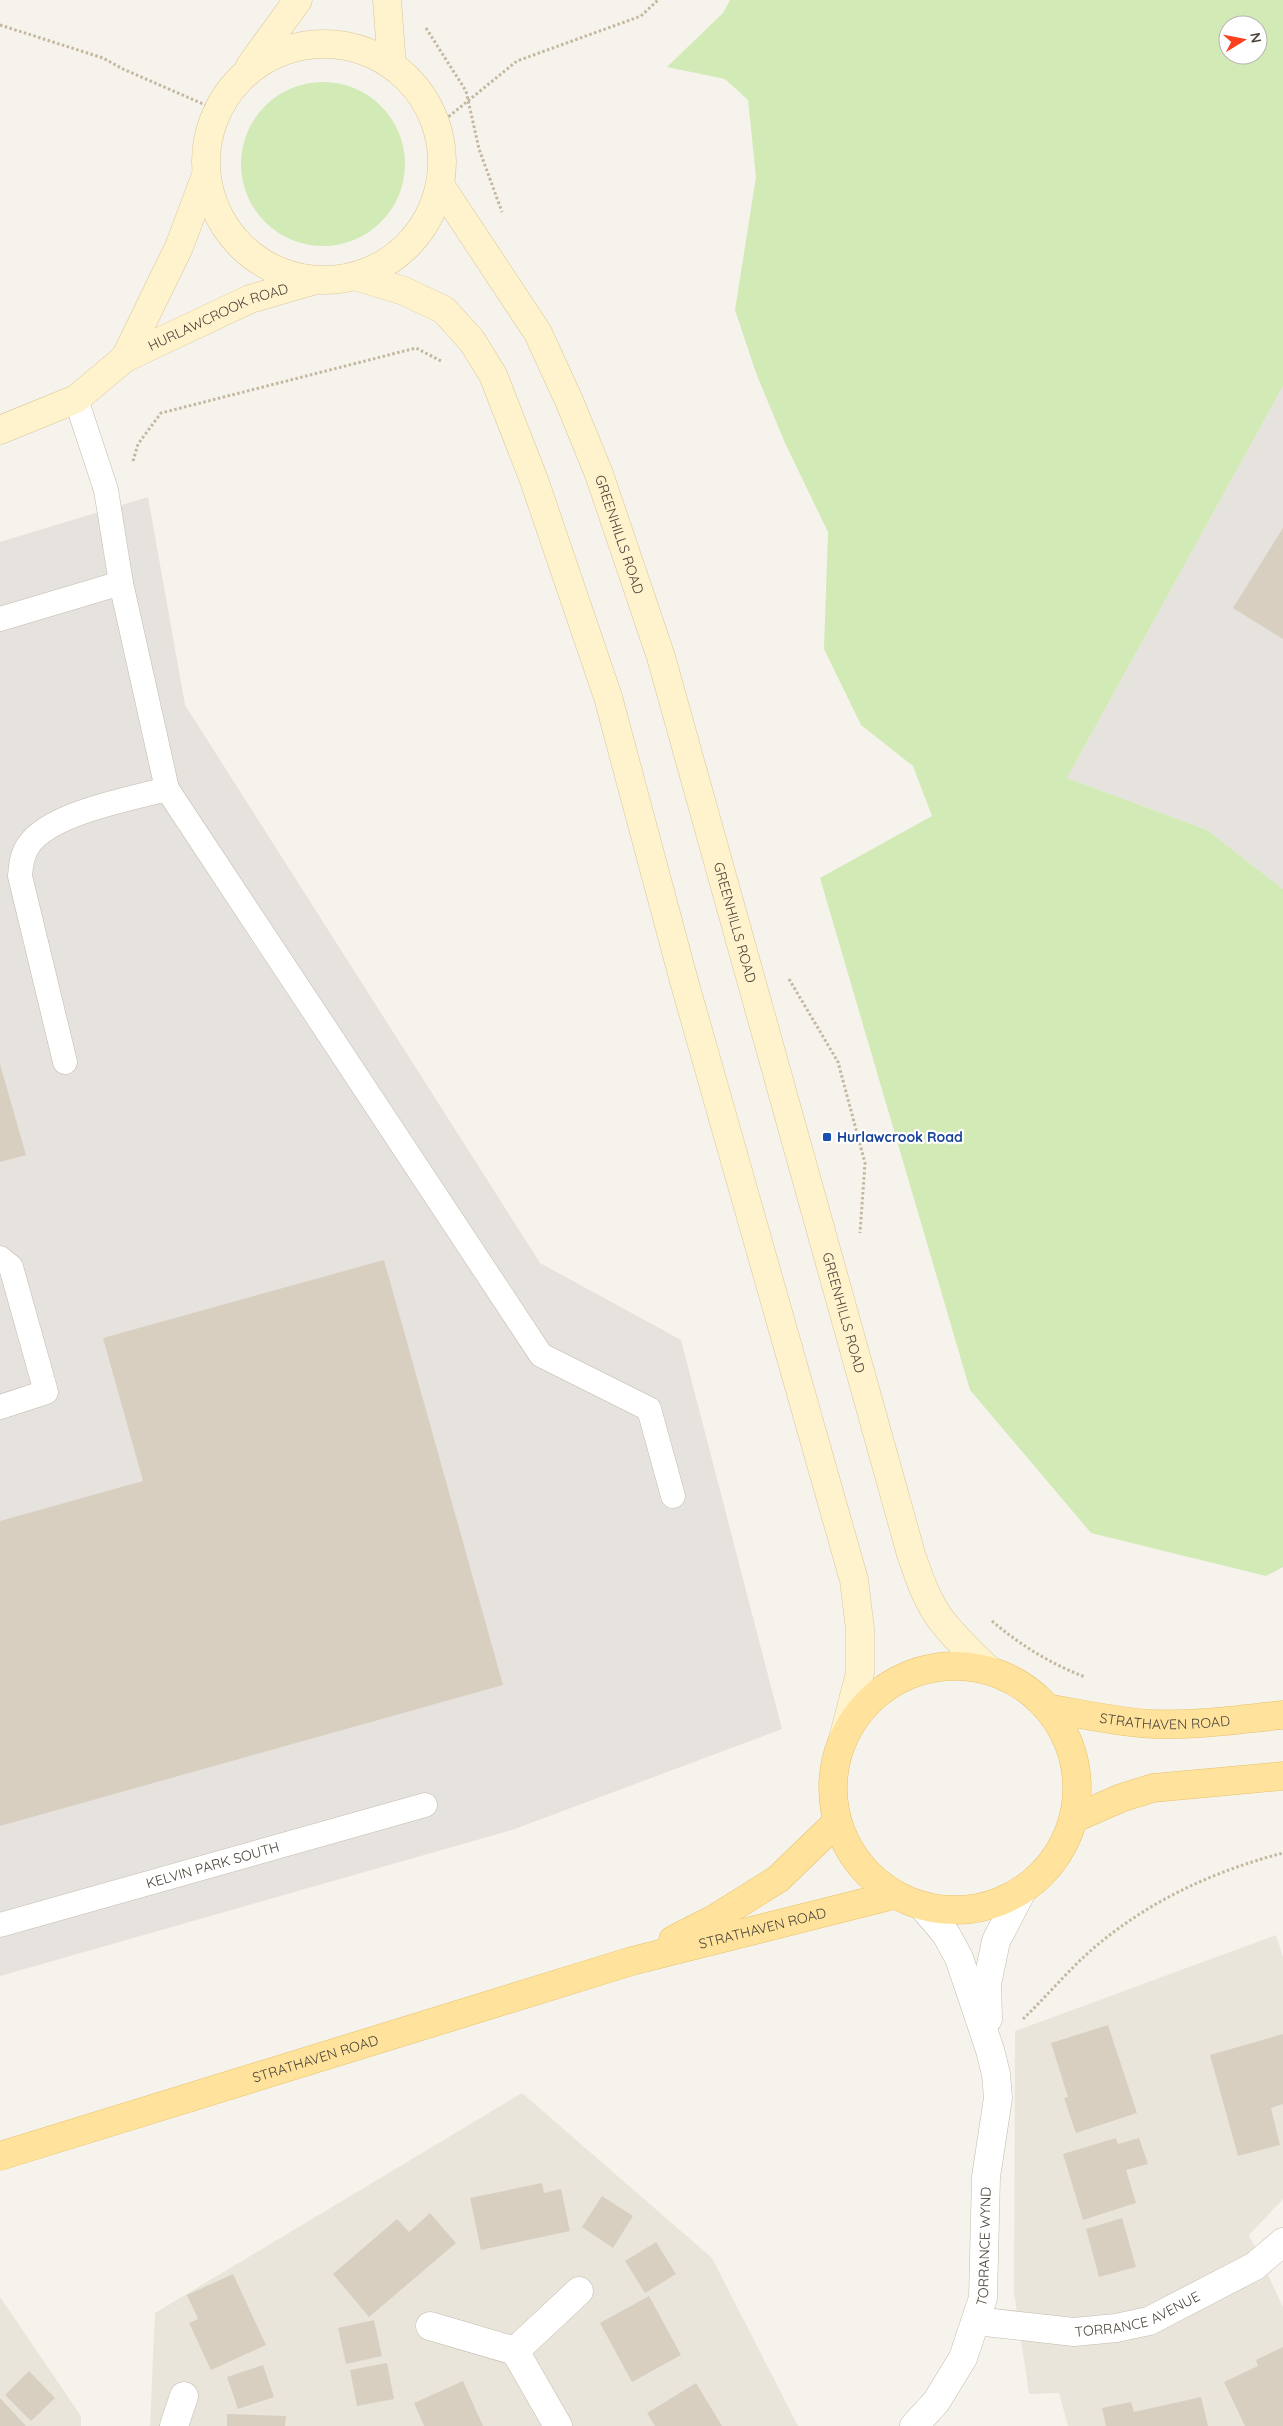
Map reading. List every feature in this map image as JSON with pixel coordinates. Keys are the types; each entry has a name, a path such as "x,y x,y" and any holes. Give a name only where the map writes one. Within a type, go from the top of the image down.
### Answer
{"main road":[{"path":"969,1666 990,1671 1022,1685 1047,1708 1061,1727 1073,1756 1076,1772 1077,1795 1073,1819 1066,1840 1055,1859 1040,1877 1022,1891 992,1905 958,1911 923,1907 894,1895 875,1881 859,1864 846,1844 837,1822 832,1794 835,1766 843,1739 853,1719 867,1702 884,1688 924,1669 969,1666"},
{"name":"STRATHAVEN ROAD","path":"1047,1708 1120,1722 1155,1724 1283,1716"},
{"path":"1073,1819 1121,1798 1153,1788 1283,1776"},
{"name":"STRATHAVEN ROAD","path":"632,1962 714,1919 778,1879 837,1822"},
{"name":"STRATHAVEN ROAD","path":"0,2156 632,1962 894,1895"}],"street":[{"path":"243,75 270,56 300,46 332,44 363,50 392,65 419,92 437,126 442,155 440,185 430,216 412,242 387,264 358,277 334,281 312,281 273,270 240,246 216,213 206,174 206,142 217,110 228,91 243,75 298,0"},
{"path":"387,0 392,65"},
{"name":"HURLAWCROOK ROAD","path":"125,358 179,247 206,174"},
{"name":"GREENHILLS ROAD","path":"440,185 538,333 570,403 599,474 663,666 911,1554 922,1585 940,1619 958,1640 990,1671"},
{"path":"358,277 404,291 444,310 472,340 493,375 531,472 608,697 684,981 854,1580 860,1629 860,1673 843,1739"},
{"name":"HURLAWCROOK ROAD","path":"0,430 76,398 125,358 250,299 312,281"},
{"name":"TORRANCE WYND","path":"990,2050 987,1984 996,1941 1022,1891"},
{"name":"TORRANCE WYND","path":"914,2426 936,2402 963,2358 983,2298 986,2177 998,2098 996,2074 990,2050 959,1958 946,1934 923,1907"},
{"name":"TORRANCE AVENUE","path":"976,2321 1074,2332 1116,2328 1149,2321 1256,2266 1283,2242"},
{"path":"515,2351 579,2291"},
{"path":"430,2326 515,2351 558,2426"},
{"path":"174,2426 184,2396"}],"lane":[{"path":"76,398 106,490 121,583 167,790 541,1355 649,1409 673,1496"},
{"path":"0,619 121,583"},
{"path":"65,1062 20,876 22,858 29,844 42,833 76,814 167,790"},
{"path":"0,1258 11,1267 46,1392 0,1407"},
{"name":"KELVIN PARK SOUTH","path":"0,1925 425,1805"}],"path":[{"path":"437,126 517,61 641,16 658,0"},
{"path":"423,24 466,91 479,149 504,218"},
{"path":"0,25 103,58 123,69 217,110"},
{"path":"106,490 128,474 138,444 161,413 416,348 447,364 472,340"},
{"path":"789,978 838,1062 841,1072 865,1163 859,1240"},
{"path":"984,1615 1014,1640 1062,1668 1086,1678"},
{"path":"990,2050 1095,1948 1128,1921 1159,1901 1214,1874 1283,1852"}],"shaded area":[{"path":"1283,386 1283,889 1207,830 1067,778"},
{"path":"148,497 185,705 540,1263 681,1340 782,1729 512,1830 0,1976 0,542"},
{"path":"1276,1935 1283,1957 1283,2199 1249,2235 1283,2307 1283,2426 1068,2426 1059,2393 1029,2394 1014,2292 1015,2031"},
{"path":"522,2093 712,2258 798,2426 150,2426 155,2313"},
{"path":"0,2297 81,2416 81,2426 0,2426"}],"green space":[{"path":"730,0 1283,0 1283,386 1067,778 1207,830 1283,889 1283,1567 1266,1576 1091,1533 970,1390 820,878 932,816 913,766 861,725 824,649 828,532 785,443 756,373 735,310 756,177 748,100 725,79 667,67 723,13"},
{"path":"323,82 347,86 368,96 381,106 391,119 401,140 405,164 401,188 391,209 381,222 368,232 347,242 323,246 299,242 278,232 265,222 255,209 245,188 241,164 245,140 255,119 265,106 278,96 299,86"}],"building":[{"path":"1283,528 1283,639 1233,608"},
{"path":"0,1064 26,1155 0,1162"},
{"path":"384,1260 503,1685 0,1826 0,1521 143,1481 103,1338"},
{"path":"1108,2025 1137,2113 1076,2133 1064,2098 1068,2097 1051,2043"},
{"path":"1283,2034 1283,2104 1271,2108 1280,2145 1238,2156 1210,2055"},
{"path":"1116,2138 1118,2144 1139,2138 1148,2164 1126,2170 1136,2203 1083,2220 1063,2154"},
{"path":"542,2183 544,2193 561,2189 570,2231 481,2250 470,2198"},
{"path":"602,2196 633,2216 613,2248 582,2227"},
{"path":"430,2213 456,2243 369,2317 333,2274 397,2219 409,2232"},
{"path":"1122,2218 1136,2267 1099,2277 1086,2229"},
{"path":"656,2242 676,2274 645,2293 625,2261"},
{"path":"233,2274 266,2345 211,2370 189,2323 198,2319 187,2295"},
{"path":"649,2296 681,2355 632,2382 600,2323"},
{"path":"374,2320 382,2356 346,2364 338,2328"},
{"path":"1283,2347 1283,2426 1245,2426 1224,2382 1258,2366 1256,2360"},
{"path":"387,2363 394,2399 357,2406 350,2370"},
{"path":"263,2365 274,2397 238,2409 227,2377"},
{"path":"29,2371 55,2398 31,2421 5,2395"},
{"path":"463,2381 483,2426 424,2426 414,2403"},
{"path":"696,2383 722,2426 655,2426 647,2413"},
{"path":"1201,2397 1208,2426 1106,2426 1102,2408 1131,2402 1134,2412"},
{"path":"0,2398 26,2426 0,2426"},
{"path":"227,2414 286,2416 285,2426 227,2426"}],"place":[{"name":"Hurlawcrook Road","path":"827,1137"}]}
